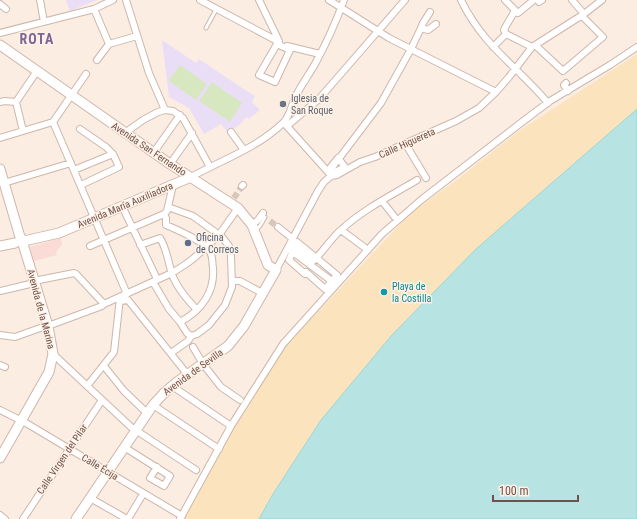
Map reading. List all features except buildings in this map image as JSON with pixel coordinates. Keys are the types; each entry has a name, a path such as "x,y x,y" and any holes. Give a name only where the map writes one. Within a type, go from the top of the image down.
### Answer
{"street":[{"path":"40,0 44,22"},
{"path":"0,33 94,9 113,0"},
{"path":"126,0 149,73 165,110"},
{"path":"200,0 263,33 290,50 275,82 259,75 278,43"},
{"path":"259,0 271,24 278,43 287,47 320,54"},
{"path":"329,0 378,32 496,92"},
{"path":"330,172 286,125 285,122 292,112 294,103 320,54 344,0"},
{"path":"294,103 295,102 303,113 320,99 405,0"},
{"path":"462,0 469,16 492,48 548,103"},
{"path":"505,0 518,13 538,0"},
{"path":"506,34 533,46 563,71 603,37 583,15 572,0"},
{"path":"533,46 583,15 602,0"},
{"path":"0,4 6,9"},
{"path":"94,9 109,44"},
{"path":"506,34 504,30 508,20 515,11"},
{"path":"330,172 338,159 381,103 430,12"},
{"path":"263,33 271,24"},
{"path":"421,28 428,30 436,24"},
{"path":"492,48 506,34"},
{"path":"97,60 109,44 137,36"},
{"name":"Avenida San Fernando","path":"0,45 170,164 234,203 253,227 268,265 276,270"},
{"name":"Calle Higuereta","path":"292,245 318,191 330,172 336,175 360,162 375,157 468,115 479,108 496,92 533,46"},
{"path":"181,518 232,426 283,344 368,250 397,220 421,200 548,103 637,46"},
{"path":"23,131 16,102 37,71"},
{"path":"0,138 53,122 86,74"},
{"path":"566,84 564,85 568,90"},
{"path":"0,102 16,102"},
{"path":"127,134 129,130 143,120 158,112 165,110 173,111 180,115 192,133 210,167"},
{"name":"Avenida María Auxiliadora","path":"0,246 60,233 191,177 244,150 286,125 290,126 304,116 303,113"},
{"path":"154,152 180,115"},
{"path":"53,122 128,294"},
{"path":"80,129 106,147 119,167 81,185"},
{"path":"231,132 244,150"},
{"path":"170,164 192,133"},
{"path":"405,143 425,177"},
{"path":"74,170 111,153"},
{"path":"330,172 335,172 344,167 338,159"},
{"path":"2,188 71,163"},
{"name":"Avenida de la Marina","path":"0,169 2,188 53,354 49,372 0,450"},
{"path":"317,258 341,230 350,222 417,180"},
{"path":"90,246 164,214 167,211 173,184"},
{"path":"382,201 397,220"},
{"path":"0,335 15,337 45,327 120,299 172,273 194,258 219,234 234,203"},
{"path":"122,206 161,297 187,333 191,336"},
{"path":"168,207 193,216 219,234 229,246 232,268 230,293 225,305 218,315 197,334 191,336 188,341 172,354"},
{"path":"164,214 166,218 166,225 184,233 206,247 212,258 213,281 208,296 197,310 180,322"},
{"path":"253,227 264,215"},
{"path":"278,227 292,245 329,279"},
{"path":"341,230 368,250"},
{"path":"140,245 160,238 170,262 172,273 177,285 197,310"},
{"path":"297,242 338,275 325,289 306,272 305,274 289,260 292,245 297,242"},
{"name":"Avenida de Sevilla","path":"76,519 153,404 187,374 220,353 237,337 292,245"},
{"path":"0,291 74,273 104,304"},
{"path":"232,281 240,281 262,293"},
{"path":"120,299 128,300 187,374"},
{"path":"87,386 114,352 120,299"},
{"name":"Avenida de la Marina","path":"0,458 43,374 48,351 45,327"},
{"path":"193,347 203,364 221,387 240,400"},
{"path":"53,354 136,430 196,470"},
{"path":"104,366 124,391 147,413"},
{"path":"172,386 232,426"},
{"name":"Calle Virgen del Pilar","path":"23,519 102,400"},
{"path":"153,404 219,449"},
{"name":"Calle Écija","path":"0,410 108,472 181,518"},
{"path":"124,447 157,467"},
{"path":"90,498 128,519 143,494"},
{"path":"0,516 5,519"}],"lane":[{"path":"206,28 217,8"}],"shaded area":[{"path":"66,0 97,0 70,11"},
{"path":"162,40 196,63 199,59 255,96 252,102 260,110 249,119 247,117 243,120 243,122 228,133 221,124 204,134 189,108 169,97"},
{"path":"61,238 62,245 56,252 57,255 34,261 30,247"}],"green space":[{"path":"180,65 207,84 196,100 169,80"},
{"path":"212,82 242,103 230,122 199,101"}],"sand":[{"name":"Playa de la Costilla","path":"637,54 637,109 476,249 392,335 321,420 273,494 259,519 182,519 220,450 287,342 315,315 402,222 412,212 458,179 516,133"}],"water":[{"path":"637,109 637,519 259,519 273,494 321,420 392,335 476,249"}],"tunnel":[{"path":"234,198 242,186"},
{"path":"270,221 278,227"}],"place":[{"name":"Iglesia de San Roque","path":"283,104"},
{"name":"Oficina de Correos","path":"188,243"},
{"name":"Playa de la Costilla","path":"384,292"}],"district":[{"name":"ROTA","path":"37,39"}]}
